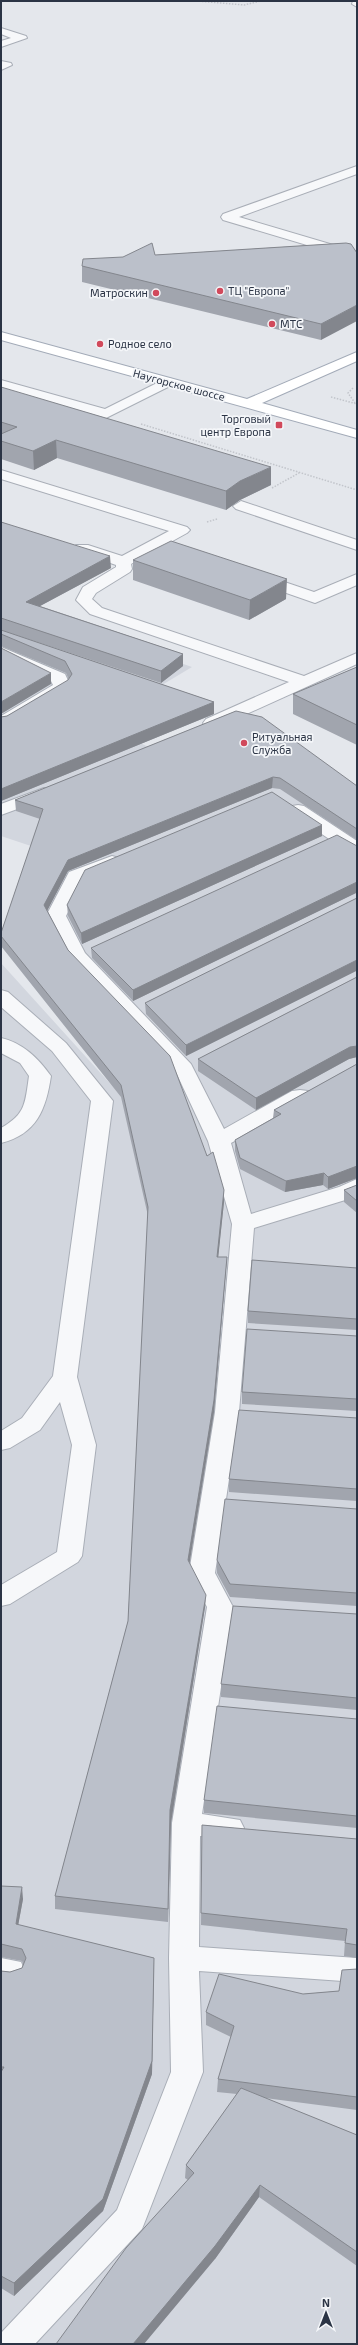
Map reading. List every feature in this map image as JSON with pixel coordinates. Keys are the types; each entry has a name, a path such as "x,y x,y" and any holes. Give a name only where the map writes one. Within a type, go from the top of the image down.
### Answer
{"main road":[{"name":"Наугорское шоссе","path":"1,336 357,434"},
{"path":"249,404 351,358"}],"lane":[{"path":"1,31 22,38 1,44"},
{"path":"1,64 7,65 1,67"},
{"path":"357,170 227,217 357,256"},
{"path":"1,384 106,414 167,382"},
{"path":"1,474 182,530 124,562 66,543"},
{"path":"241,506 357,545"},
{"path":"158,544 180,551"},
{"path":"124,562 124,569 89,590 84,600 96,611 306,682"},
{"path":"240,572 316,598 357,579"},
{"path":"1,723 62,687 60,678 4,648"},
{"path":"198,729 357,658"},
{"path":"212,706 234,714"},
{"path":"1,810 59,786"},
{"path":"280,798 357,849"},
{"path":"316,847 338,837"},
{"path":"13,2344 130,2219 187,2072 184,1958 186,1824 216,1708 231,1608 202,1573 225,1502 239,1412 245,1332 243,1224 219,1141 191,1064 84,953 56,916 76,876 127,855"},
{"path":"1,996 59,1047 102,1101 65,1377 84,1445 69,1556 1,1597"},
{"path":"1,1044 27,1059 40,1076 36,1102 25,1123 1,1137"},
{"path":"219,1141 316,1087"},
{"path":"243,1224 347,1192 357,1186"},
{"path":"1,1442 31,1424 65,1377"},
{"path":"186,1824 256,1831"},
{"path":"184,1958 357,1970"}],"path":[{"path":"196,1 244,5 261,1"},
{"path":"355,385 348,393 355,404 357,403"},
{"path":"106,414 357,490"}],"shaded area":[{"path":"1,601 192,667 152,691 128,737 206,775 357,790 357,2344 1,2344 1,963 115,1089 1,946 34,847 1,836"}],"building":[{"path":"152,243 155,255 346,243 351,244 357,253 357,305 321,324 82,266 83,259 123,257"},
{"path":"1,387 271,467 240,481 226,491 56,440 33,451 1,441 1,434 17,427 1,422"},
{"path":"1,522 110,556 26,602 183,654 161,671 1,618"},
{"path":"171,541 287,579 250,600 133,560"},
{"path":"1,630 214,702 1,789 1,717 7,716 68,680 72,674 65,661 1,634"},
{"path":"1,648 51,673 1,702"},
{"path":"357,667 357,725 293,694"},
{"path":"236,711 262,717 357,786 357,829 280,778 273,777 68,860 44,905 68,950 170,1056 207,1156 213,1152 224,1190 217,1257 227,1257 214,1400 188,1560 206,1595 170,1810 168,1909 55,1896 128,1621 148,1207 121,1085 1,936 1,933 43,809 15,800"},
{"path":"272,792 322,825 81,933 67,905 85,870"},
{"path":"337,835 357,846 357,882 133,990 91,948"},
{"path":"357,898 357,960 186,1045 145,1003"},
{"path":"357,977 357,1046 350,1047 256,1098 198,1059"},
{"path":"357,1064 357,1166 328,1177 324,1173 286,1181 240,1158 235,1140 281,1114 274,1110"},
{"path":"357,1185 357,1201 344,1190"},
{"path":"252,1260 357,1268 357,1319 248,1311"},
{"path":"247,1329 357,1336 357,1399 242,1392"},
{"path":"239,1410 357,1418 357,1489 229,1479"},
{"path":"225,1499 357,1509 357,1593 230,1584 217,1560"},
{"path":"233,1606 357,1614 357,1698 221,1684"},
{"path":"217,1706 357,1719 357,1816 204,1800"},
{"path":"202,1825 357,1839 357,1945 345,1943 347,1929 201,1913"},
{"path":"1,1886 22,1887 16,1924 154,1958 152,2061 103,2199 14,2283 1,2276 1,2072 4,2067 1,2067 1,1971 10,1972 22,1968 26,1958 22,1949 1,1944"},
{"path":"357,1969 357,2097 218,2079 234,2026 206,2012 219,1974 303,1994 339,1991 342,1970"},
{"path":"241,2088 357,2135 357,2252 260,2185 215,2246 133,2344 56,2344 126,2248 194,2173 186,2165"}],"place":[{"name":"ТЦ \"Европа\"","path":"220,291"},
{"name":"Матроскин","path":"156,293"},
{"name":"МТС","path":"272,324"},
{"name":"Родное село","path":"100,344"},
{"name":"Торговый центр Европа","path":"279,425"},
{"name":"Ритуальная Служба","path":"244,743"}]}
